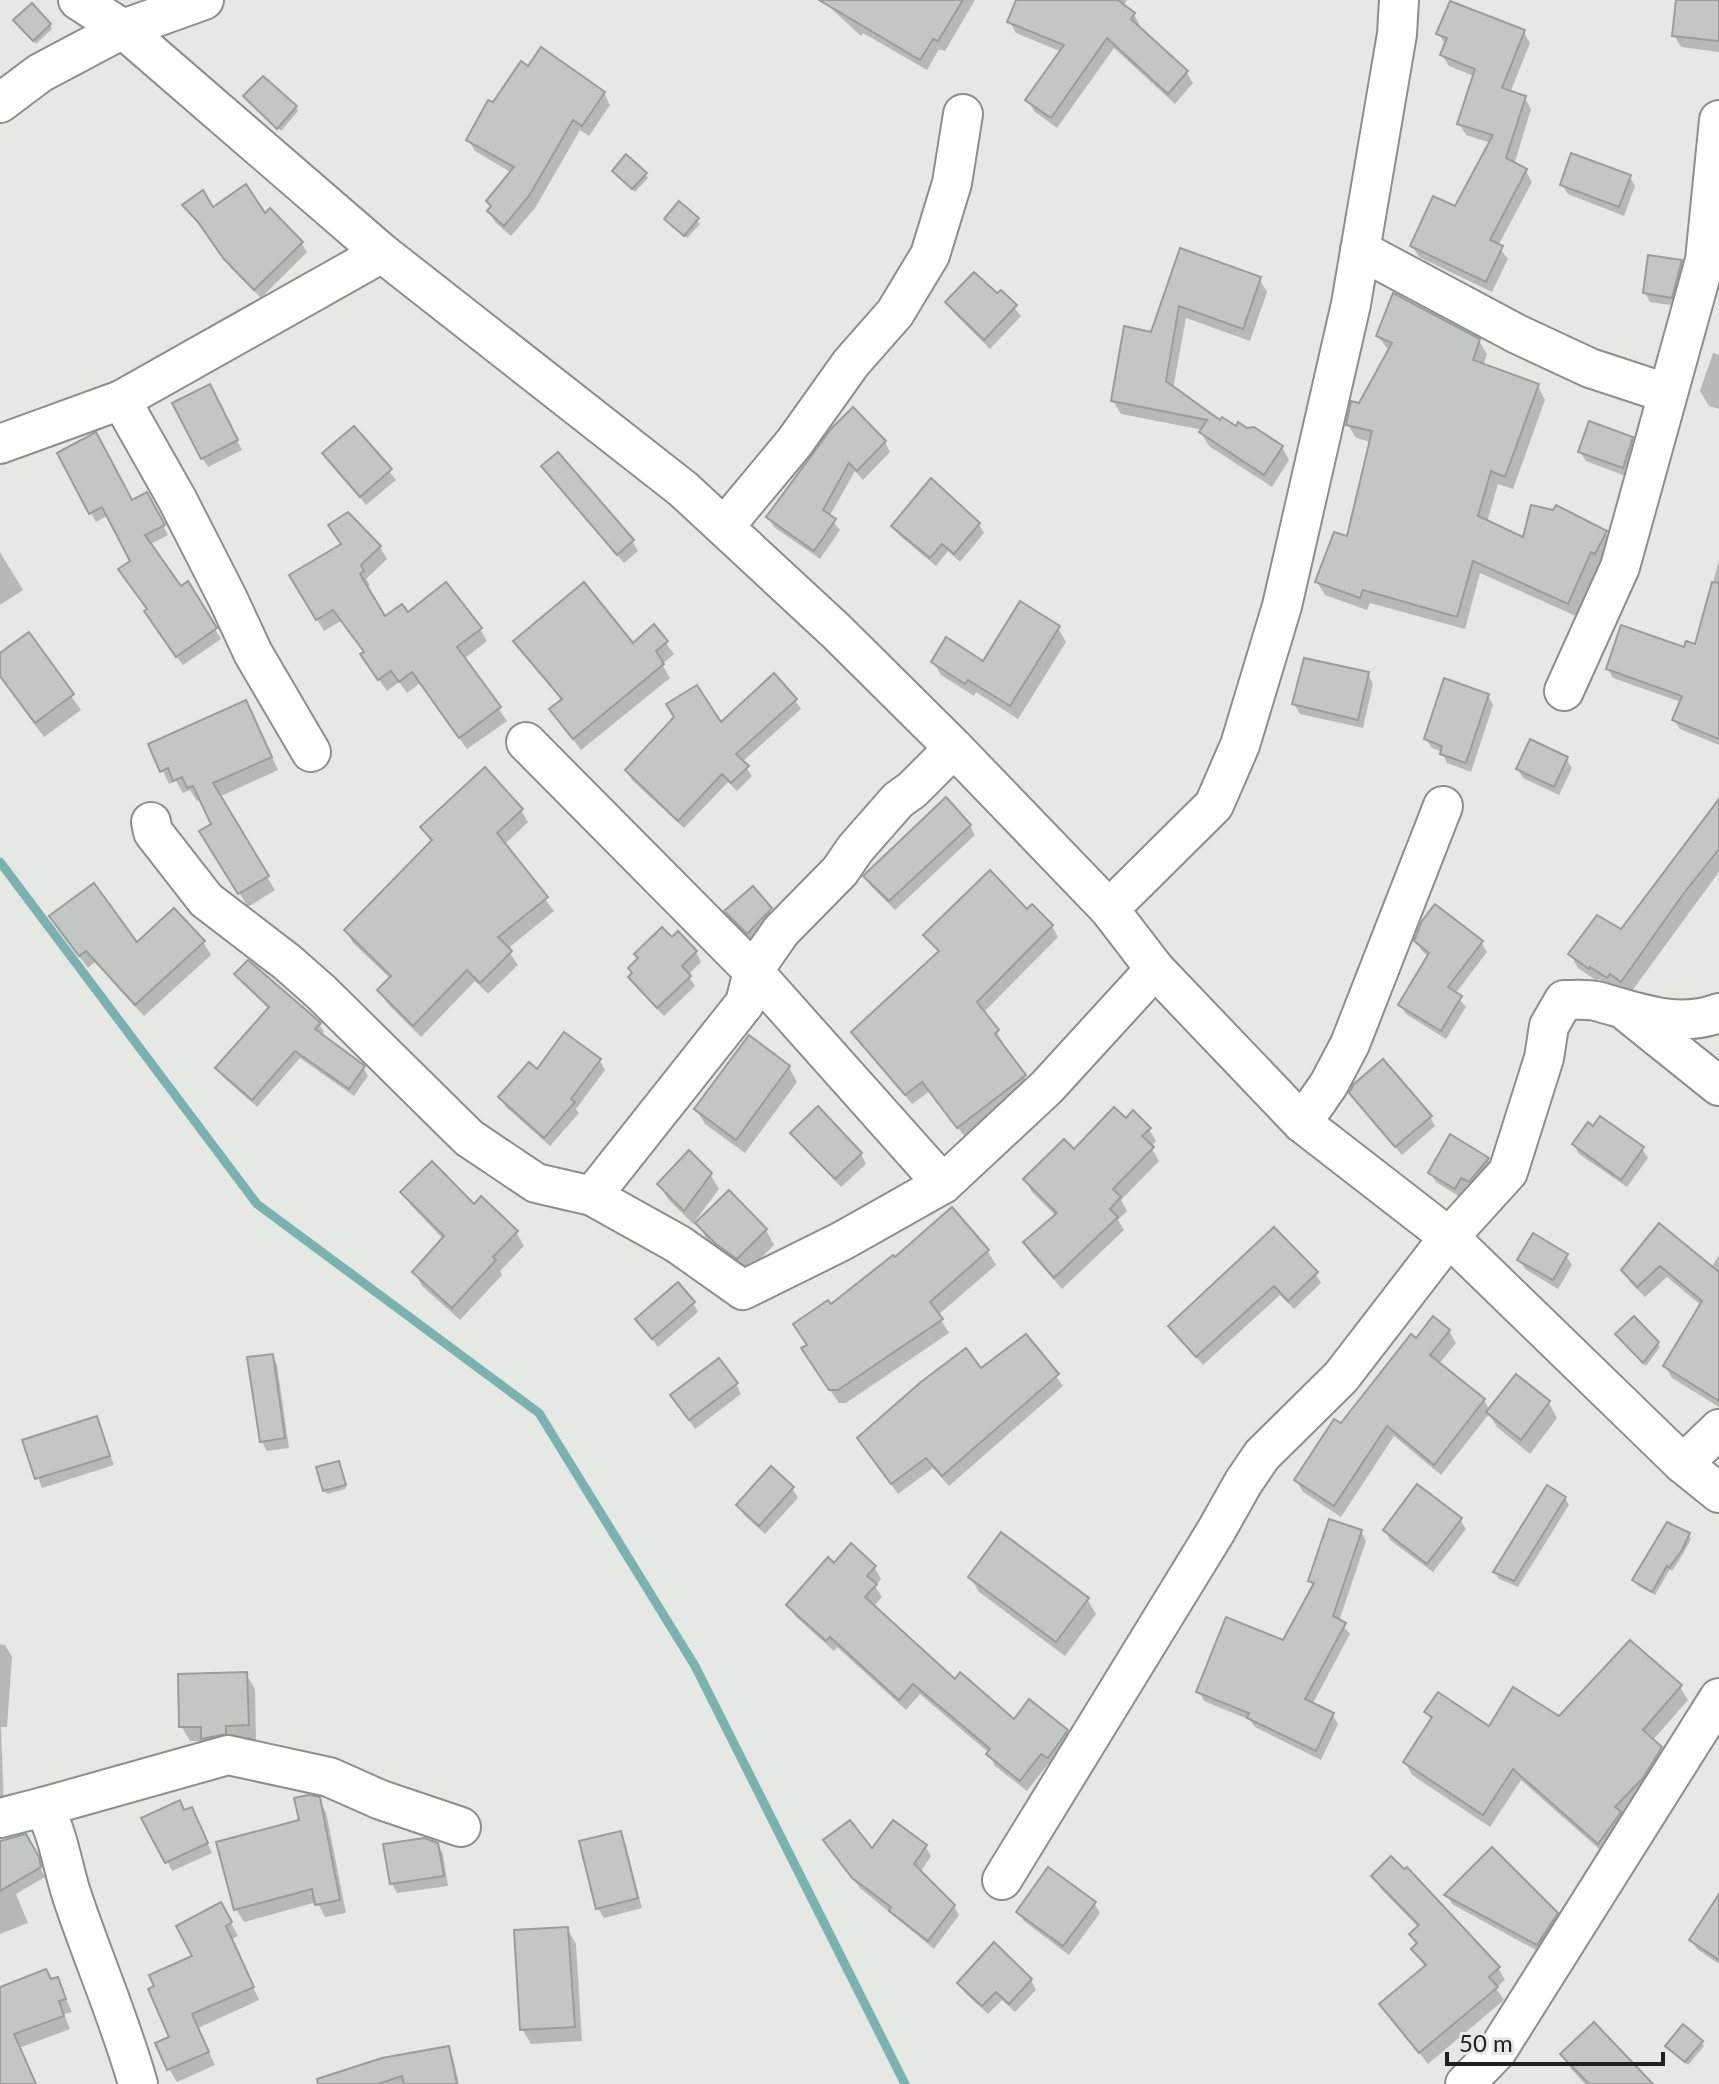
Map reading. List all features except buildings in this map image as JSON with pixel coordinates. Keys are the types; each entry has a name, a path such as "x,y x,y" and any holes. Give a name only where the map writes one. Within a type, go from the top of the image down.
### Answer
{"street":[{"path":"78,0 123,29 382,253 683,489 836,631 954,748 1109,909 1155,969 1302,1123 1449,1237 1683,1464 1719,1493"},
{"path":"0,103 40,73 123,29 204,0"},
{"path":"1109,909 1214,805 1240,745 1282,606 1351,304 1397,34 1399,0"},
{"path":"724,527 794,443 851,363 895,313 930,255 952,183 963,114"},
{"path":"1564,691 1620,567 1705,260 1719,120"},
{"path":"1360,250 1517,334 1590,368 1666,393"},
{"path":"0,444 121,400 382,253"},
{"path":"121,400 184,513 253,653 311,752"},
{"path":"526,742 753,971 943,1184"},
{"path":"592,1196 745,1003 753,971 781,931 840,871 898,800 954,748"},
{"path":"1302,1123 1329,1084 1350,1044 1443,806"},
{"path":"151,822 153,832 206,900 321,992 469,1138 536,1183 592,1196 678,1244 743,1290 842,1241 943,1184 1047,1087 1155,969"},
{"path":"1002,1880 1262,1455 1341,1377 1449,1237 1508,1172 1544,1058 1549,1026 1564,1000 1593,1000 1662,1020 1705,1018 1719,1013"},
{"path":"1626,1011 1719,1086"},
{"path":"1683,1464 1719,1429"},
{"path":"1465,2084 1497,2051 1719,1698"},
{"path":"0,1818 228,1755 329,1777 381,1800 461,1827"},
{"path":"43,1807 54,1825 62,1867 123,2031 138,2084"}],"waterway":[{"path":"0,862 257,1204 539,1413 695,1666 905,2084"}]}
